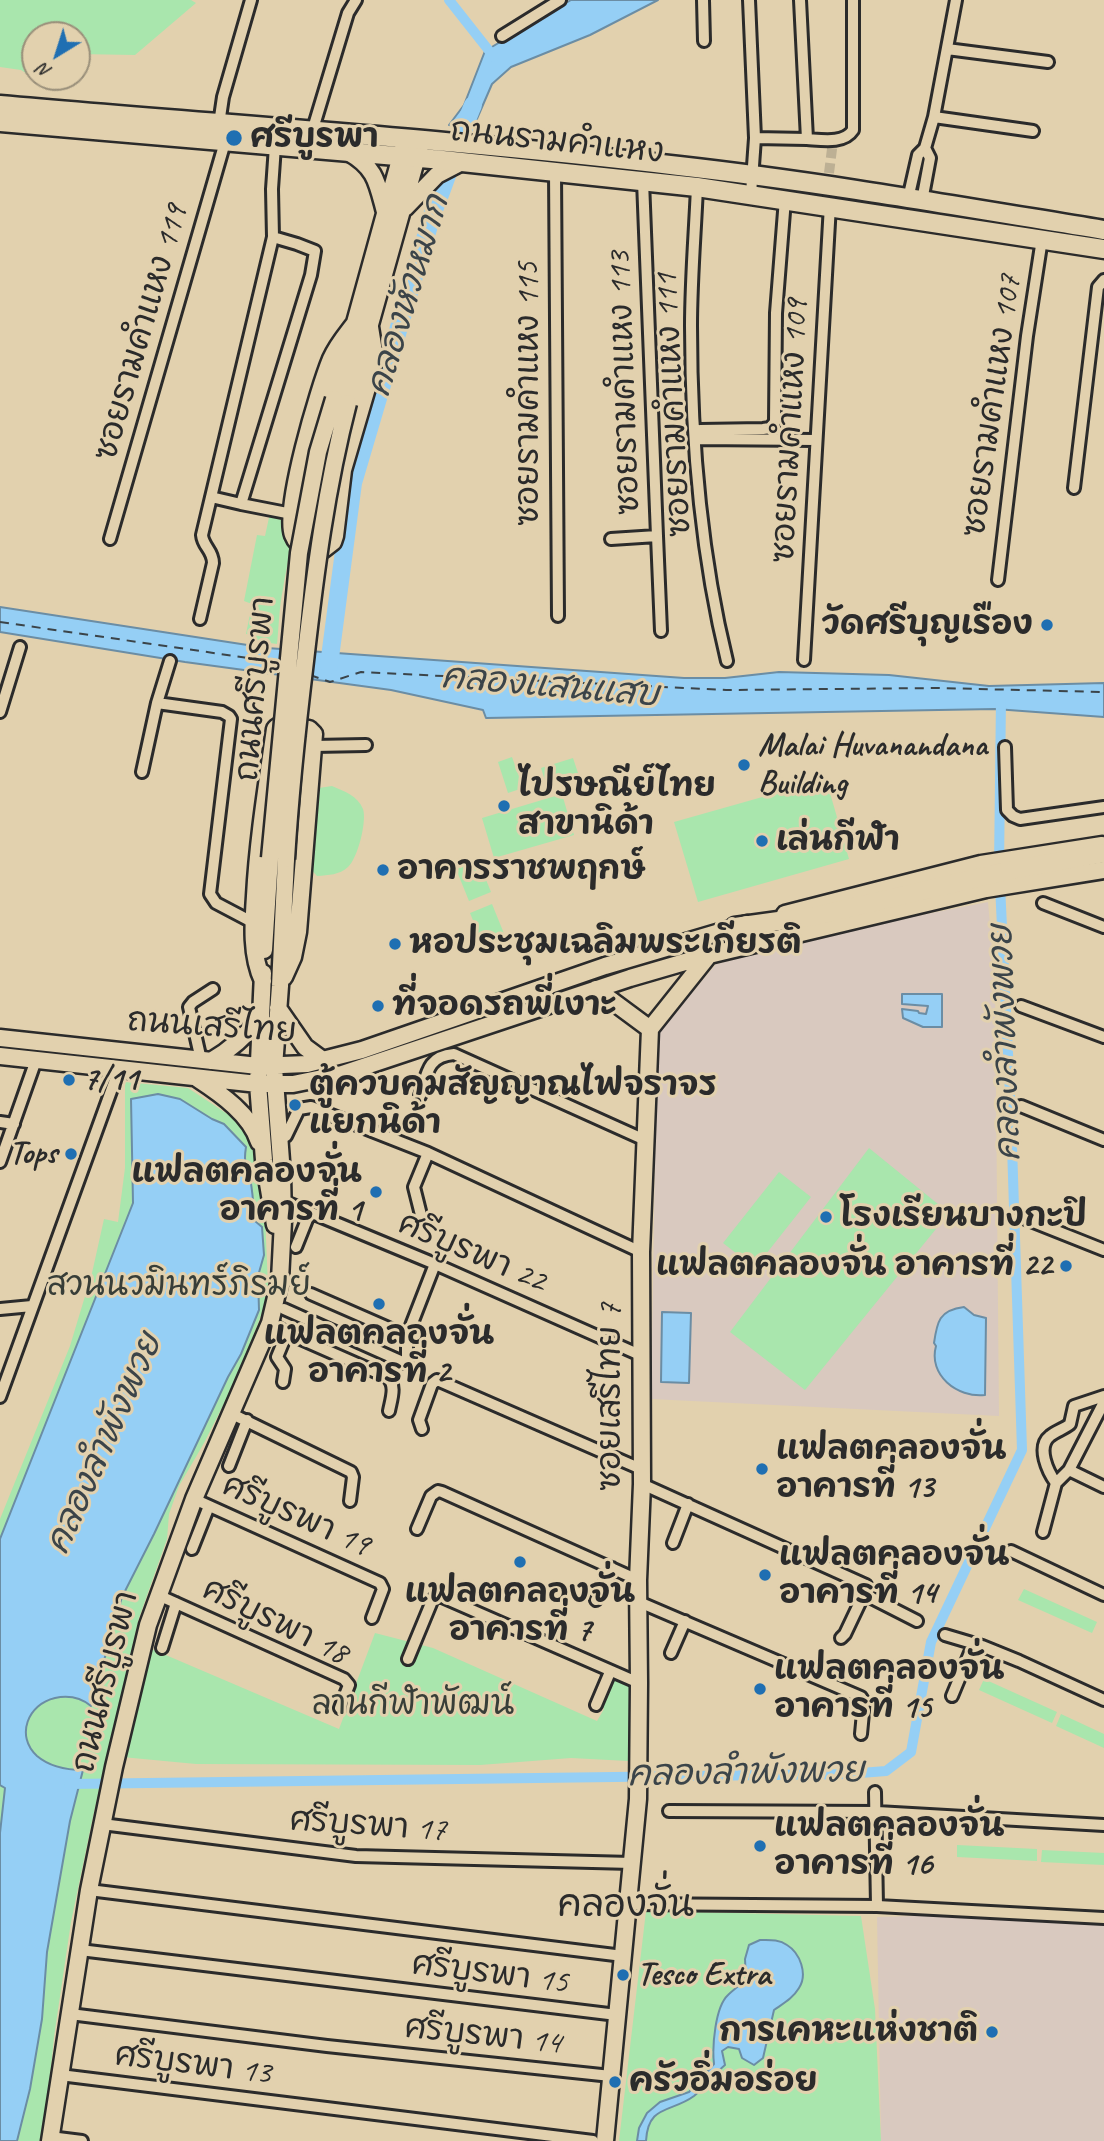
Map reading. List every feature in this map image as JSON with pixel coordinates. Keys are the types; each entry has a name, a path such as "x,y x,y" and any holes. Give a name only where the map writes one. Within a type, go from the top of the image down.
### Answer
{"main road":[{"name":"ถนนรามคำแหง","path":"0,104 312,132 412,149 444,151 474,145 751,174 828,179 915,200 1104,230"},
{"name":"ถนนรามคำแหง","path":"0,122 348,152 412,149"},
{"name":"ถนนรามคำแหง","path":"444,151 462,162 751,194 1104,249"},
{"path":"735,927 815,916 1022,867 1104,853"}],"street":[{"path":"219,124 223,97 251,0"},
{"path":"312,132 348,13 356,0"},
{"path":"502,36 560,0"},
{"path":"703,0 704,41"},
{"path":"749,0 755,138 751,194"},
{"path":"800,0 807,139"},
{"path":"755,138 833,141 846,138 853,130 853,0"},
{"path":"915,200 918,155 925,148 934,117 956,0"},
{"path":"947,49 1048,62"},
{"path":"934,117 1034,131"},
{"name":"ซอยรามคำแหง 119","path":"110,539 225,142"},
{"path":"200,619 213,564 213,555 202,540 202,535 273,237 275,146"},
{"name":"ถนนศรีบูรพา","path":"281,1255 264,1160 266,1066 261,1017 278,859 299,553 318,452 341,401 412,149"},
{"path":"348,152 364,161 372,172 393,215 437,174 462,162"},
{"name":"ซอยรามคำแหง 115","path":"555,171 558,616"},
{"name":"ซอยรามคำแหง 113","path":"611,539 657,536 643,181"},
{"name":"ซอยรามคำแหง 111","path":"697,187 691,326 698,435 698,488 717,621 727,661"},
{"path":"698,435 771,428 774,425 776,313 785,199"},
{"name":"ซอยรามคำแหง 109","path":"804,660 830,205"},
{"path":"241,504 316,254 313,250 273,237"},
{"name":"ซอยรามคำแหง 107","path":"998,580 1042,239"},
{"path":"1074,488 1098,287 1104,280"},
{"path":"363,325 374,352 372,371 343,470 333,542 320,550 303,547 292,533 292,514 299,465 328,368 337,348 363,325"},
{"path":"698,435 816,440"},
{"path":"211,497 292,514"},
{"path":"657,536 661,631"},
{"path":"0,712 20,647"},
{"path":"142,772 157,703 170,661"},
{"path":"157,703 222,712 231,719 210,894 216,903 254,923"},
{"path":"263,981 257,968 254,923 257,855 275,729 309,729 314,734 314,746 298,932 293,957 281,986"},
{"path":"314,746 366,745"},
{"path":"1005,747 1007,810 1013,816 1020,818 1104,807"},
{"name":"ถนนเสรีไทย","path":"0,1038 266,1066 324,1061 393,1040 605,966 735,927 981,864 1104,845"},
{"name":"ถนนศรีบูรพา","path":"266,1066 281,986 278,859"},
{"name":"ถนนเสรีไทย","path":"0,1056 266,1085 297,1084 342,1074 596,989 709,956 986,889 1104,870"},
{"path":"1043,903 1104,927"},
{"path":"596,989 649,1029 709,956"},
{"path":"213,989 189,1007 206,1061 230,1051 261,1017"},
{"path":"1021,1006 1104,1037"},
{"path":"278,1008 305,1047 324,1061"},
{"name":"ซอยเสรีไทย 7","path":"605,2141 638,1799 641,1252 649,1029"},
{"path":"420,1096 431,1064 440,1056 454,1054 645,1140"},
{"path":"0,1160 36,1060"},
{"path":"0,1397 119,1069"},
{"path":"196,1077 216,1091 251,1125 264,1160"},
{"name":"ถนนศรีบูรพา","path":"50,2139 89,1889 114,1767 148,1625 158,1595 202,1502 230,1413 271,1323 278,1295 283,1201 266,1085"},
{"path":"1021,1106 1104,1140"},
{"path":"286,1136 299,1109 311,1107 428,1153 641,1252"},
{"path":"0,1122 14,1124"},
{"path":"421,1215 414,1187 428,1153"},
{"name":"ศรีบูรพา 22","path":"283,1201 435,1264 640,1355"},
{"path":"296,1247 310,1212"},
{"path":"1021,1217 1104,1250"},
{"path":"284,1309 405,1363 407,1336 435,1264"},
{"path":"311,1294 407,1336"},
{"path":"0,1309 32,1306"},
{"path":"271,1323 287,1333 387,1377 393,1385 389,1411"},
{"path":"283,1382 285,1369 277,1357 287,1333"},
{"path":"422,1430 419,1420 432,1384 439,1381 641,1476 688,1504 866,1585 841,1638"},
{"path":"1056,1483 1046,1464 1046,1441 1049,1436 1070,1424 1074,1406 1104,1396"},
{"path":"1043,1532 1056,1483 1069,1470 1104,1402"},
{"path":"230,1413 351,1472 353,1477 350,1501"},
{"path":"229,1466 247,1420"},
{"path":"1069,1470 1104,1487"},
{"path":"416,1529 431,1496 438,1491 638,1580"},
{"path":"192,1549 202,1502"},
{"name":"ศรีบูรพา 19","path":"202,1502 380,1583 383,1589 372,1618"},
{"path":"673,1543 688,1504"},
{"path":"1011,1551 1104,1595"},
{"path":"596,1600 612,1568"},
{"path":"864,1594 917,1621"},
{"name":"ศรีบูรพา 18","path":"158,1595 344,1679 349,1685 340,1708"},
{"path":"408,1659 432,1601 436,1597 442,1597 639,1683"},
{"path":"639,1602 861,1698 864,1702 861,1734"},
{"path":"162,1648 176,1603"},
{"path":"671,1653 685,1621"},
{"path":"945,1635 1019,1661 1104,1700"},
{"path":"952,1696 974,1643"},
{"path":"596,1706 610,1672"},
{"path":"875,1792 877,1906"},
{"path":"669,1811 877,1812 1104,1825"},
{"name":"ศรีบูรพา 17","path":"102,1824 356,1856 632,1863"},
{"path":"89,1889 623,1956"},
{"path":"628,1903 877,1906 1104,1918"},
{"name":"ศรีบูรพา 15","path":"80,1950 617,2015"},
{"name":"ศรีบูรพา 14","path":"70,2014 349,2049 611,2076"},
{"name":"ศรีบูรพา 13","path":"60,2075 593,2141"},
{"path":"50,2139 82,2141"}],"shaded area":[{"name":"โรงเรียนบางกะปิ","path":"988,902 995,982 999,1416 651,1399 657,1035 716,964 911,917"},
{"name":"การเคหะแห่งชาติ","path":"997,1914 998,1919 1104,1922 1104,2141 881,2141 877,1917"}],"green space":[{"path":"0,0 191,0 196,3 135,55 91,54 91,21 21,21 21,70 0,67"},
{"path":"270,513 278,515 289,543 277,644 255,641 256,635 246,634 252,604 244,601 257,535 265,536"},
{"path":"512,757 523,788 508,793 498,762"},
{"path":"573,758 578,773 546,784 541,768"},
{"name":"เล่นกีฬา","path":"826,779 849,859 698,902 674,822"},
{"path":"332,786 350,794 361,804 364,815 363,830 355,856 345,870 317,876 309,867 311,800 319,788"},
{"path":"562,794 574,835 494,858 482,818"},
{"path":"478,860 491,892 469,901 456,869"},
{"path":"492,904 505,936 483,945 470,913"},
{"name":"สวนนวมินทร์ภิรมย์","path":"125,1082 188,1088 232,1117 249,1133 258,1161 265,1215 268,1286 264,1308 235,1382 179,1486 169,1514 167,1539 139,1618 71,1922 54,2037 44,2141 0,2141 0,1519 70,1346 92,1273 104,1219 118,1222 125,1168"},
{"path":"869,1148 949,1213 805,1390 730,1332"},
{"path":"779,1172 811,1197 755,1268 723,1243"},
{"path":"1024,1589 1097,1622 1092,1633 1018,1600"},
{"name":"ลานกีฬาพัฒน์","path":"375,1633 433,1648 597,1721 604,1709 594,1695 603,1672 635,1687 628,1761 571,1758 480,1765 196,1764 122,1757 147,1647 339,1729"},
{"path":"984,1679 1057,1712 1052,1723 979,1690"},
{"path":"1061,1714 1104,1734 1104,1748 1056,1726"},
{"path":"957,1845 1037,1849 1037,1861 957,1857"},
{"path":"1042,1850 1104,1853 1104,1865 1041,1862"},
{"path":"646,1911 861,1916 875,2009 881,2141 619,2141"}],"water":[{"path":"571,0 658,0 590,35 511,67 492,84 473,128 449,125 464,105 485,51"},
{"name":"คลองแสนแสบ","path":"0,607 267,648 684,678 725,678 779,672 889,675 989,686 1104,683 1104,717 995,709 486,718 483,710 391,690 185,662 0,632"},
{"path":"902,994 942,994 942,1027 923,1027 903,1018 902,1009 926,1014 928,1006 902,1004"},
{"name":"สวนนวมินทร์ภิรมย์","path":"158,1094 180,1099 224,1124 246,1147 245,1160 255,1221 262,1227 264,1255 258,1276 259,1310 241,1354 122,1597 91,1706 74,1698 55,1698 38,1707 28,1722 27,1739 37,1756 58,1767 83,1770 70,1821 47,1952 42,2019 30,2089 17,2141 0,2141 0,1833 5,1788 0,1785 0,1539 133,1203 131,1099"},
{"path":"964,1307 974,1315 986,1318 985,1395 964,1393 955,1388 947,1382 936,1366 934,1343 938,1323 944,1314"},
{"path":"662,1312 691,1313 689,1383 661,1382"},
{"path":"760,1940 774,1940 787,1945 796,1953 803,1970 802,1982 794,1995 774,2010 763,2058 754,2065 742,2058 739,2049 728,2047 722,2051 725,2065 694,2096 656,2115 651,2121 646,2141 637,2141 639,2128 647,2113 660,2102 689,2092 714,2064 714,2038 720,2008 728,1995 746,1980 745,1959 749,1945"}],"waterway":[{"path":"449,0 494,57"},
{"name":"คลองหัวหมาก","path":"329,665 353,483 433,212 473,105"},
{"name":"คลองลำพังพวย","path":"999,866 1001,699"},
{"name":"คลองลำพังพวย","path":"69,1784 848,1774 886,1771 911,1752 931,1642 1022,1450 1000,885"}],"ferry route":[{"path":"0,622 282,665"},
{"path":"310,675 330,682 361,672 726,690 937,688 1104,692"}],"tunnel":[{"path":"829,173 833,141"}],"place":[{"name":"ศรีบูรพา","path":"234,138"},
{"name":"วัดศรีบุญเรือง","path":"1047,625"},
{"name":"Malai Huvanandana Building","path":"744,765"},
{"name":"ไปรษณีย์ไทย สาขานิด้า","path":"504,806"},
{"name":"เล่นกีฬา","path":"762,841"},
{"name":"อาคารราชพฤกษ์","path":"383,870"},
{"name":"หอประชุมเฉลิมพระเกียรติ","path":"395,944"},
{"name":"ที่จอดรถพี่เงาะ","path":"378,1006"},
{"name":"7/11","path":"69,1080"},
{"name":"ตู้ควบคุมสัญญาณไฟจราจร แยกนิด้า","path":"295,1105"},
{"name":"Tops","path":"71,1154"},
{"name":"แฟลตคลองจั่น อาคารที่ 1","path":"376,1192"},
{"name":"โรงเรียนบางกะปิ","path":"826,1217"},
{"name":"แฟลตคลองจั่น อาคารที่ 22","path":"1066,1266"},
{"name":"แฟลตคลองจั่น อาคารที่ 2","path":"379,1304"},
{"name":"แฟลตคลองจั่น อาคารที่ 13","path":"762,1469"},
{"name":"แฟลตคลองจั่น อาคารที่ 7","path":"520,1562"},
{"name":"แฟลตคลองจั่น อาคารที่ 14","path":"765,1575"},
{"name":"แฟลตคลองจั่น อาคารที่ 15","path":"760,1689"},
{"name":"แฟลตคลองจั่น อาคารที่ 16","path":"760,1846"},
{"name":"Tesco Extra","path":"623,1975"},
{"name":"การเคหะแห่งชาติ","path":"992,2032"},
{"name":"ครัวอิ่มอร่อย","path":"615,2082"}],"district":[{"name":"คลองจั่น","path":"626,1906"}]}
